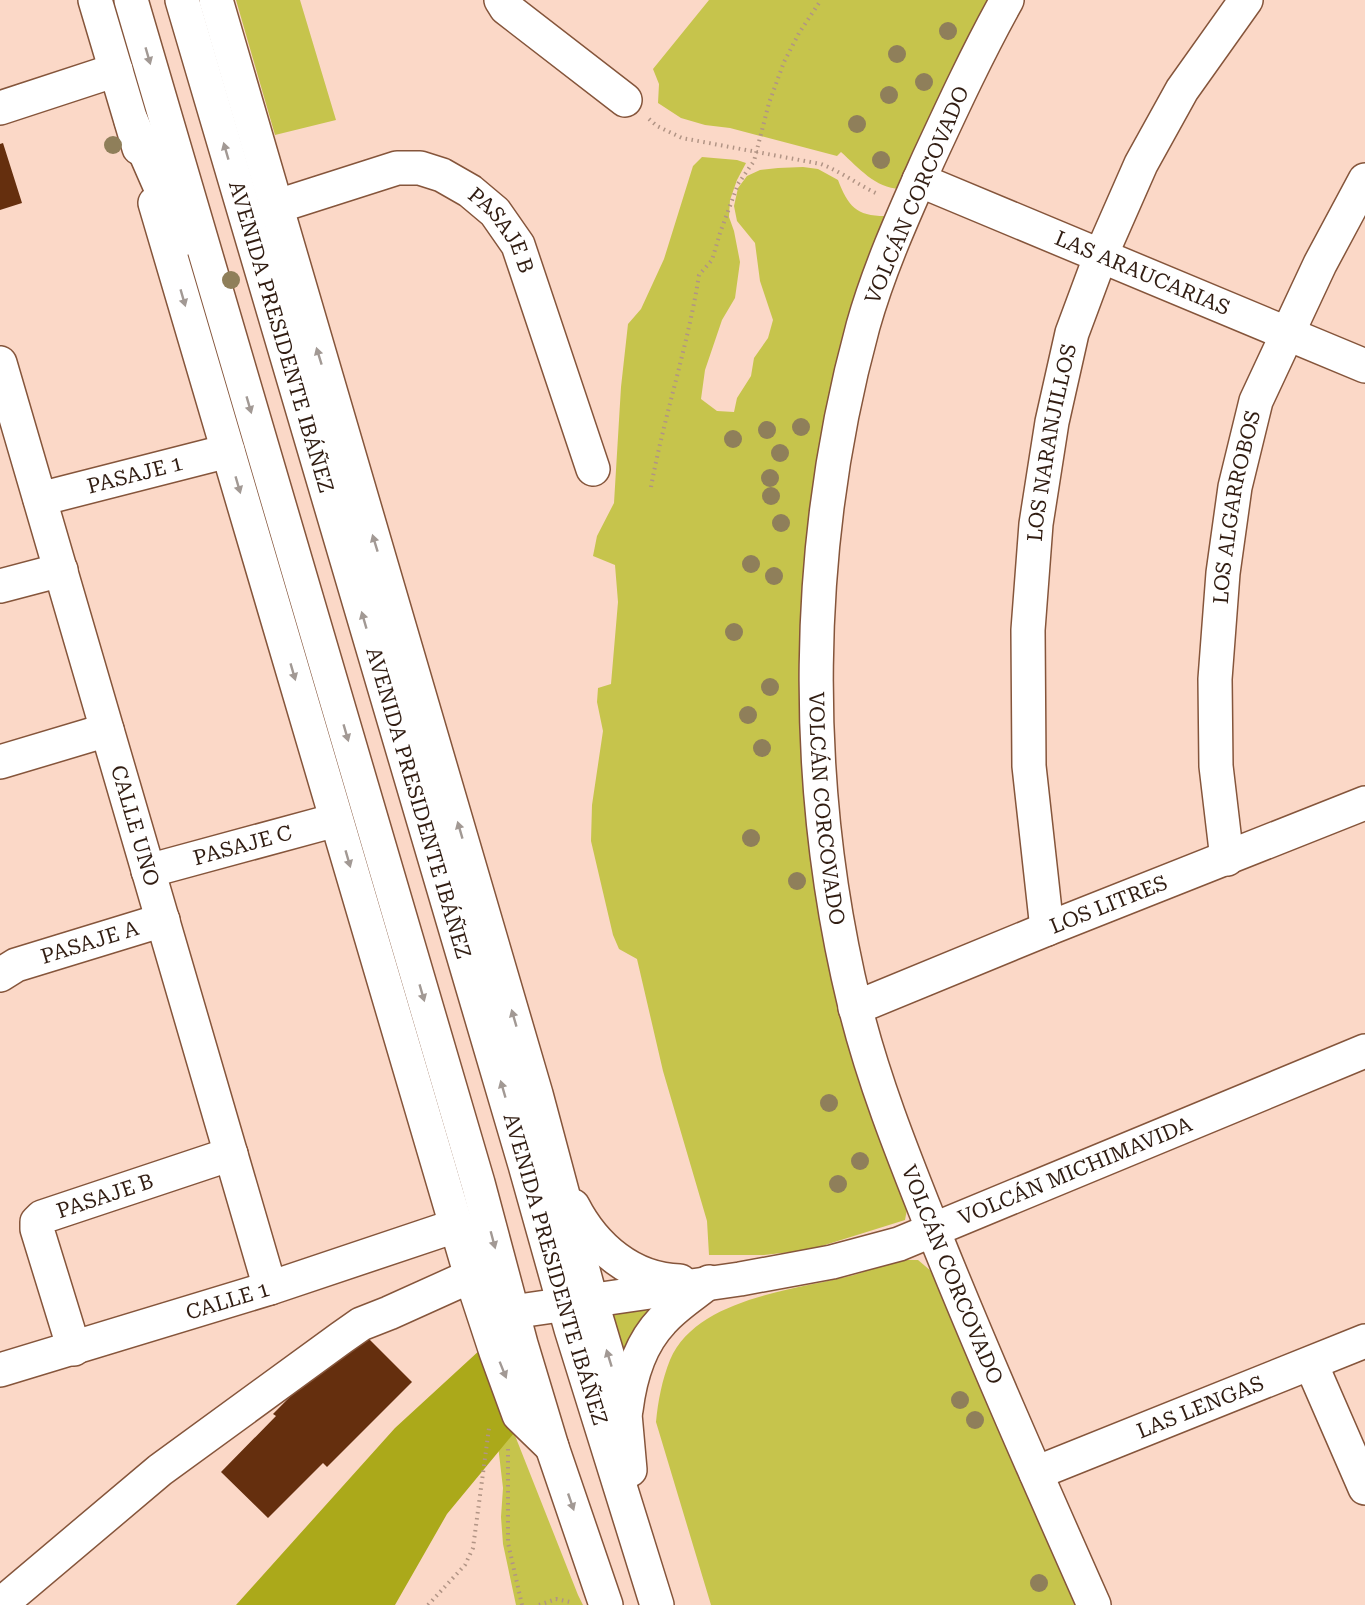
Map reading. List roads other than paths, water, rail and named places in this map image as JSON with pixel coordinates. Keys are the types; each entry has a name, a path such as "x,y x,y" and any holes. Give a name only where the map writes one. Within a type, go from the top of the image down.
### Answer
{"street":[{"path":"95,0 455,1226 519,1415 552,1447"},
{"path":"131,0 478,1183 512,1312 552,1447 606,1605"},
{"name":"AVENIDA PRESIDENTE IBÁÑEZ","path":"182,0 522,1153 578,1302"},
{"name":"AVENIDA PRESIDENTE IBÁÑEZ","path":"216,0 530,1071 556,1174 578,1302 657,1605"},
{"path":"501,0 506,8 625,100"},
{"name":"VOLCÁN CORCOVADO","path":"1007,0 958,94 913,193 872,297 850,379 826,519 816,666 816,739 822,815 837,918 855,1008 878,1083 933,1231 1094,1605"},
{"name":"LOS NARANJILLOS","path":"1047,929 1029,766 1028,630 1036,524 1052,422 1072,333 1101,255 1141,164 1182,90 1246,0"},
{"path":"0,108 116,70"},
{"path":"131,120 239,368"},
{"name":"PASAJE B","path":"275,207 398,168 420,168 442,175 470,191 487,205 495,212 518,244 593,469"},
{"name":"LOS ALGARROBOS","path":"1227,859 1216,766 1215,679 1223,573 1235,487 1256,401 1351,203 1365,180"},
{"name":"LAS ARAUCARIAS","path":"913,193 1101,255 1286,335 1365,366"},
{"name":"CALLE UNO","path":"0,363 6,404 40,499 270,1288"},
{"name":"PASAJE 1","path":"40,499 228,451"},
{"path":"0,586 61,570"},
{"path":"0,762 107,730"},
{"name":"LOS LITRES","path":"855,1008 1365,803"},
{"name":"PASAJE C","path":"148,871 336,820"},
{"name":"PASAJE A","path":"8,970 163,920"},
{"name":"VOLCÁN MICHIMAVIDA","path":"709,1282 740,1279 832,1262 898,1244 1365,1051"},
{"name":"PASAJE B","path":"74,1349 37,1229 37,1222 42,1217 231,1154"},
{"name":"AVENIDA PRESIDENTE IBÁÑEZ","path":"556,1174 590,1233 616,1260 647,1275 670,1281 709,1282"},
{"name":"CALLE 1","path":"0,1370 270,1288 455,1226"},
{"path":"0,1605 160,1470 361,1324 471,1276"},
{"path":"512,1312 709,1282"},
{"path":"640,1545 625,1414 630,1382 649,1338 662,1320 709,1282"},
{"path":"578,1302 625,1414"},
{"name":"LAS LENGAS","path":"1036,1473 1365,1341"},
{"path":"1311,1364 1365,1488"}]}
